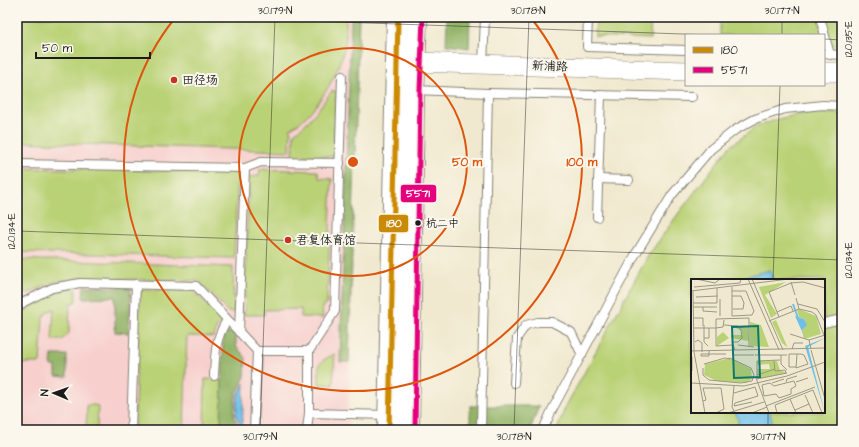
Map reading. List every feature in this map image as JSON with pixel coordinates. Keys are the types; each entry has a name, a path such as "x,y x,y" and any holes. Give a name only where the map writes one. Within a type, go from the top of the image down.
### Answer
{"main road":[{"path":"390,422 398,17"},
{"path":"408,430 413,90 416,17"}],"street":[{"path":"826,60 842,72"},
{"name":"新浦路","path":"414,62 685,71"}],"lane":[{"path":"483,64 484,17"},
{"path":"588,17 587,47 685,50"},
{"path":"820,17 822,34"},
{"path":"826,60 842,55"},
{"path":"307,430 309,412 309,351 335,311 342,76"},
{"path":"413,90 692,97"},
{"path":"481,430 488,93"},
{"path":"597,217 601,95"},
{"path":"543,430 552,410 635,256 672,195 711,149 735,130 755,119 785,109 823,105 842,106"},
{"path":"17,164 245,168 260,162 340,163"},
{"path":"239,332 245,168"},
{"path":"598,180 629,180"},
{"path":"17,308 24,302 52,288 80,283 196,286 257,351 254,430"},
{"path":"131,430 136,284"},
{"path":"825,323 842,319"},
{"path":"214,376 217,341 221,329 227,320"},
{"path":"514,383 517,338 526,325 538,322 552,322 571,332 582,355"},
{"path":"257,351 309,351"},
{"path":"309,412 390,422"}],"shaded area":[{"path":"17,17 355,17 348,430 17,430"}],"green space":[{"name":"田径场","path":"17,17 346,17 346,31 345,46 342,58 332,81 311,112 291,128 290,151 17,142"},
{"path":"351,17 359,17 349,362 340,362"},
{"path":"447,17 470,17 469,48 446,45"},
{"path":"596,17 651,17 650,39 595,36"},
{"path":"720,17 842,17 842,45 825,45 825,34 720,34"},
{"path":"332,91 336,91 333,157 293,155 294,133 310,119"},
{"path":"805,113 842,113 842,430 557,430 565,408 648,256 729,147 756,127 778,119"},
{"path":"17,168 238,172 234,258 17,252"},
{"name":"君复体育馆","path":"260,169 318,171 319,178 332,179 327,305 322,306 323,318 301,317 301,309 264,310 264,315 244,315 249,177 259,176"},
{"path":"17,259 233,267 234,312 228,312 199,281 81,278 52,283 29,293 17,293"},
{"path":"76,286 76,302 70,304 69,333 62,340 52,340 54,309 48,312 43,318 40,363 17,365 17,316 53,294"},
{"path":"84,286 131,288 129,333 115,332 115,297 83,298"},
{"path":"140,290 192,290 223,321 217,327 214,337 187,336 184,430 134,430"},
{"path":"229,332 236,336 236,346 246,358 245,377 236,394 234,416 239,430 221,430 223,340 225,334"},
{"path":"335,354 333,385 319,384 319,368 321,362"},
{"path":"52,355 67,355 67,377 56,376 56,366 51,366"},
{"path":"205,379 222,380 221,430 204,430"},
{"path":"87,405 95,405 98,407 97,430 86,430"},
{"path":"470,406 539,406 530,430 470,430"}],"water":[{"path":"770,270 773,279 746,279 746,276"},
{"path":"244,383 242,430 236,415 238,395"},
{"path":"735,413 770,413 774,430 738,430 738,419"}],"transit line":[{"name":"180","path":"389,430 398,17"},
{"name":"5571","path":"415,430 420,90 423,17"}],"place":[{"name":"田径场","path":"174,80"},
{"name":"杭二中","path":"418,223"},
{"name":"君复体育馆","path":"288,240"}]}
